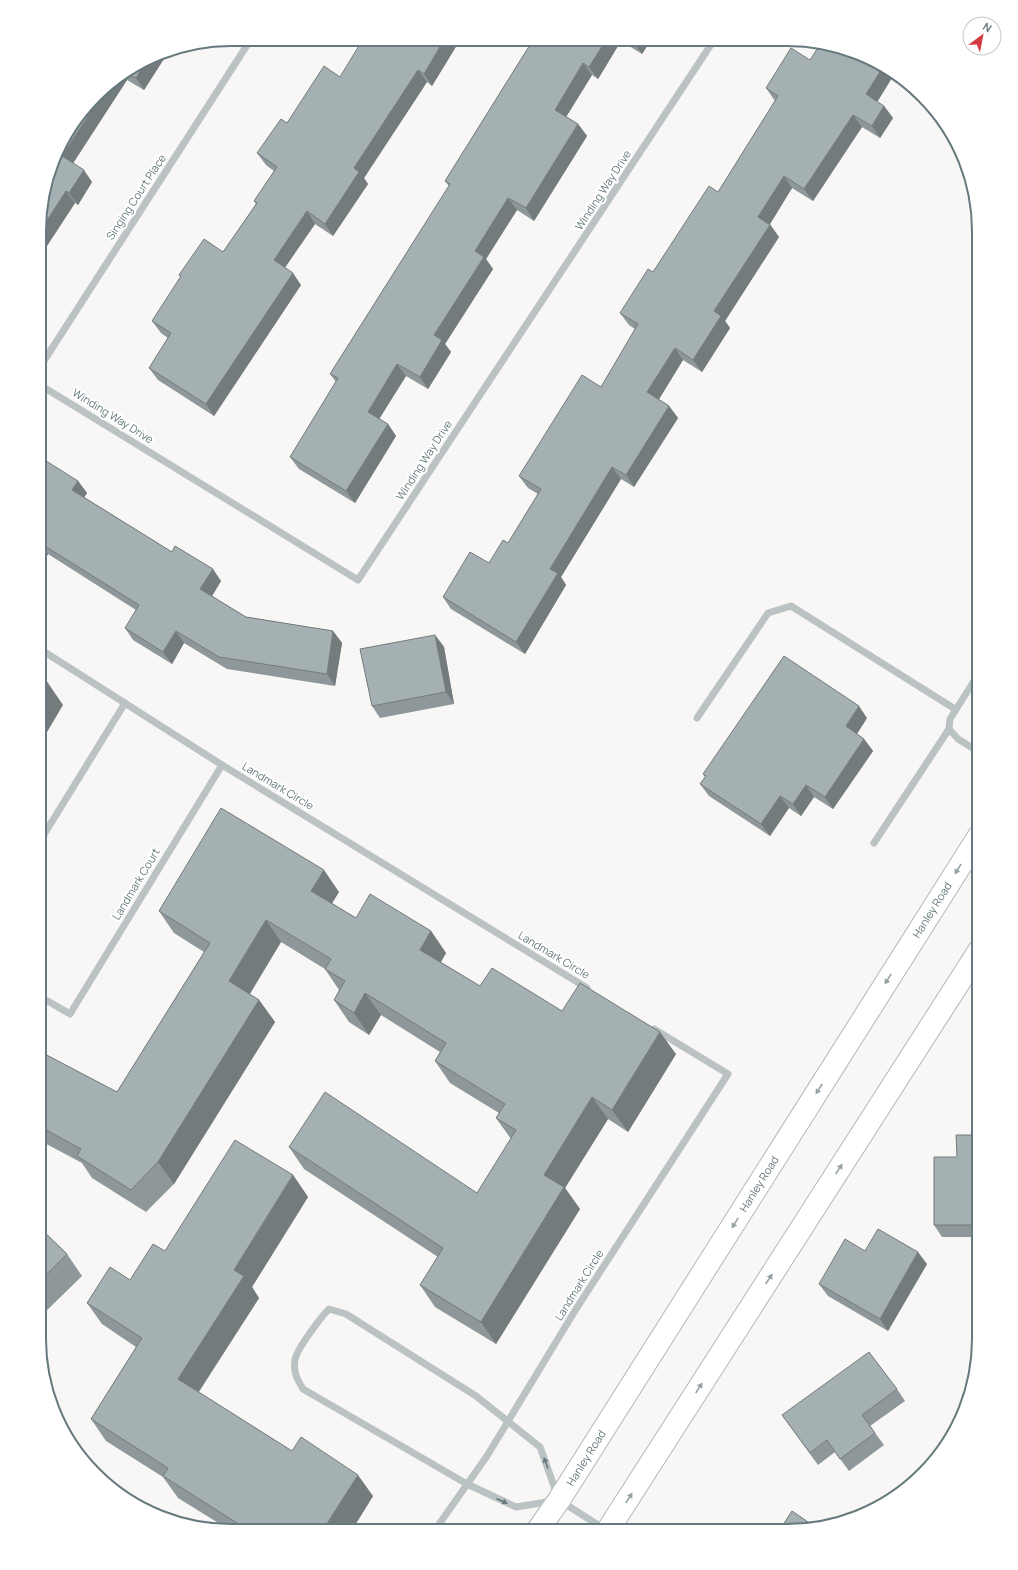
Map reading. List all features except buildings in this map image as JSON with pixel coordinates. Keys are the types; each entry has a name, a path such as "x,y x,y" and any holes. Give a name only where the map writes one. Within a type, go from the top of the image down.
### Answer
{"main road":[{"name":"Hanley Road","path":"542,1524 559,1500 972,847"},
{"path":"612,1524 972,962"}],"street":[{"name":"Singing Court Place","path":"46,358 246,46"},
{"name":"Winding Way Drive","path":"46,389 358,580 710,46"},
{"path":"697,718 768,613 791,606 955,709"},
{"name":"Landmark Circle","path":"46,653 222,765 593,992"},
{"path":"874,843 949,729 950,719 955,709 972,684"},
{"path":"46,831 125,703"},
{"path":"949,729 958,739 972,748"},
{"name":"Landmark Court","path":"46,1000 70,1014 222,765"},
{"name":"Landmark Circle","path":"439,1524 508,1423 576,1309 728,1074 647,1025"},
{"path":"559,1500 516,1507 467,1484 303,1389 295,1376 295,1359 320,1318 329,1309 346,1314 476,1396 540,1447 559,1500 598,1524"}]}
